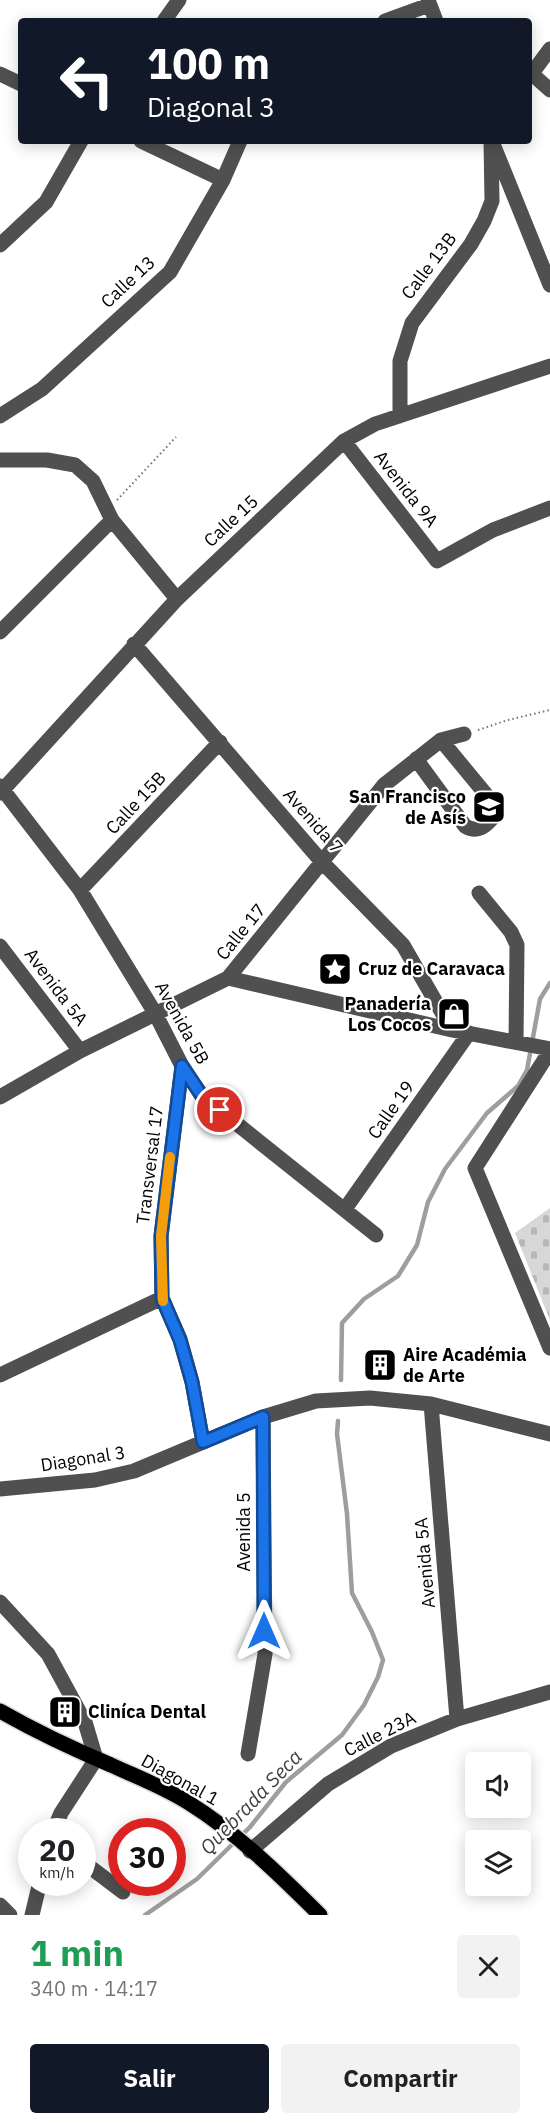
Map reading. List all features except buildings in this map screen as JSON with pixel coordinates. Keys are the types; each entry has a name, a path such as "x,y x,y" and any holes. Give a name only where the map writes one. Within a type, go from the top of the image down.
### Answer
{"main road":[{"name":"Diagonal 1","path":"0,1711 96,1759 161,1787 189,1803 288,1883 320,1915"}],"street":[{"path":"166,18 179,0"},
{"path":"392,18 428,2 435,18"},
{"path":"532,74 550,49"},
{"path":"0,74 18,83"},
{"path":"532,76 550,90"},
{"path":"0,245 46,202 79,144"},
{"path":"147,144 223,180"},
{"name":"Calle 13","path":"0,416 42,388 170,272 223,180 239,144"},
{"name":"Calle 13B","path":"400,416 400,361 412,322 471,244 492,201 491,144"},
{"path":"492,144 550,285"},
{"name":"Calle 15","path":"1,790 177,599 344,441 375,424 550,366"},
{"name":"Avenida 9A","path":"344,441 437,561 493,530 550,508"},
{"path":"0,460 47,460 75,465 93,481 110,515 177,599"},
{"path":"0,632 110,515"},
{"name":"Avenida 7","path":"134,644 322,862 403,945 452,1030"},
{"name":"Calle 17","path":"0,1097 80,1051 228,978 384,785 441,740 464,734"},
{"path":"416,759 465,826 472,830 488,824 495,815 493,803 441,740"},
{"name":"Calle 15B","path":"80,890 220,742"},
{"name":"Avenida 5B","path":"1,790 80,890 155,1013 182,1066 202,1096 376,1235"},
{"path":"479,894 511,932 517,945 516,1042"},
{"name":"Avenida 5A","path":"0,946 80,1051"},
{"path":"228,978 452,1030 550,1050 475,1168 550,1348"},
{"name":"Calle 19","path":"345,1209 469,1033"},
{"name":"Transversal 17","path":"182,1066 161,1236 162,1298 180,1340 192,1382 203,1442"},
{"path":"0,1375 162,1298"},
{"name":"Diagonal 3","path":"0,1489 114,1477 134,1471 263,1417 316,1401 370,1398 431,1404 550,1434"},
{"name":"Avenida 5A","path":"431,1404 458,1719"},
{"name":"Avenida 5","path":"248,1754 264,1654 263,1417"},
{"path":"0,1602 48,1654 85,1722 96,1759 59,1818"},
{"name":"Calle 23A","path":"247,1848 328,1784 391,1746 458,1719 550,1692"},
{"path":"96,1871 108,1880"},
{"path":"32,1915 37,1896"},
{"path":"0,1905 10,1915"}],"path":[{"path":"110,515 176,437"},
{"path":"464,734 550,710"}],"green space":[{"path":"550,1208 550,1320 515,1233"}],"waterway":[{"name":"Quebrada Seca","path":"341,1380 342,1323 364,1299 398,1276 417,1245 428,1202 445,1169 487,1113 518,1086 527,1070 540,999 550,983"},
{"name":"Quebrada Seca","path":"145,1915 197,1879 250,1827 286,1782 342,1735 364,1705 378,1677 383,1660 352,1593 347,1514 337,1434 338,1421"}],"slow traffic":[{"path":"163,1301 161,1236 170,1157"}],"place":[{"name":"San Francisco de Asís","path":"489,807"},
{"name":"Cruz de Caravaca","path":"335,969"},
{"name":"Panadería Los Cocos","path":"454,1014"},
{"name":"Aire Académia de Arte","path":"380,1365"},
{"name":"Cliníca Dental","path":"65,1712"}],"route":[{"path":"220,1110 202,1096 182,1066 161,1236 162,1298 180,1340 192,1382 203,1442 263,1417 264,1631"}]}
